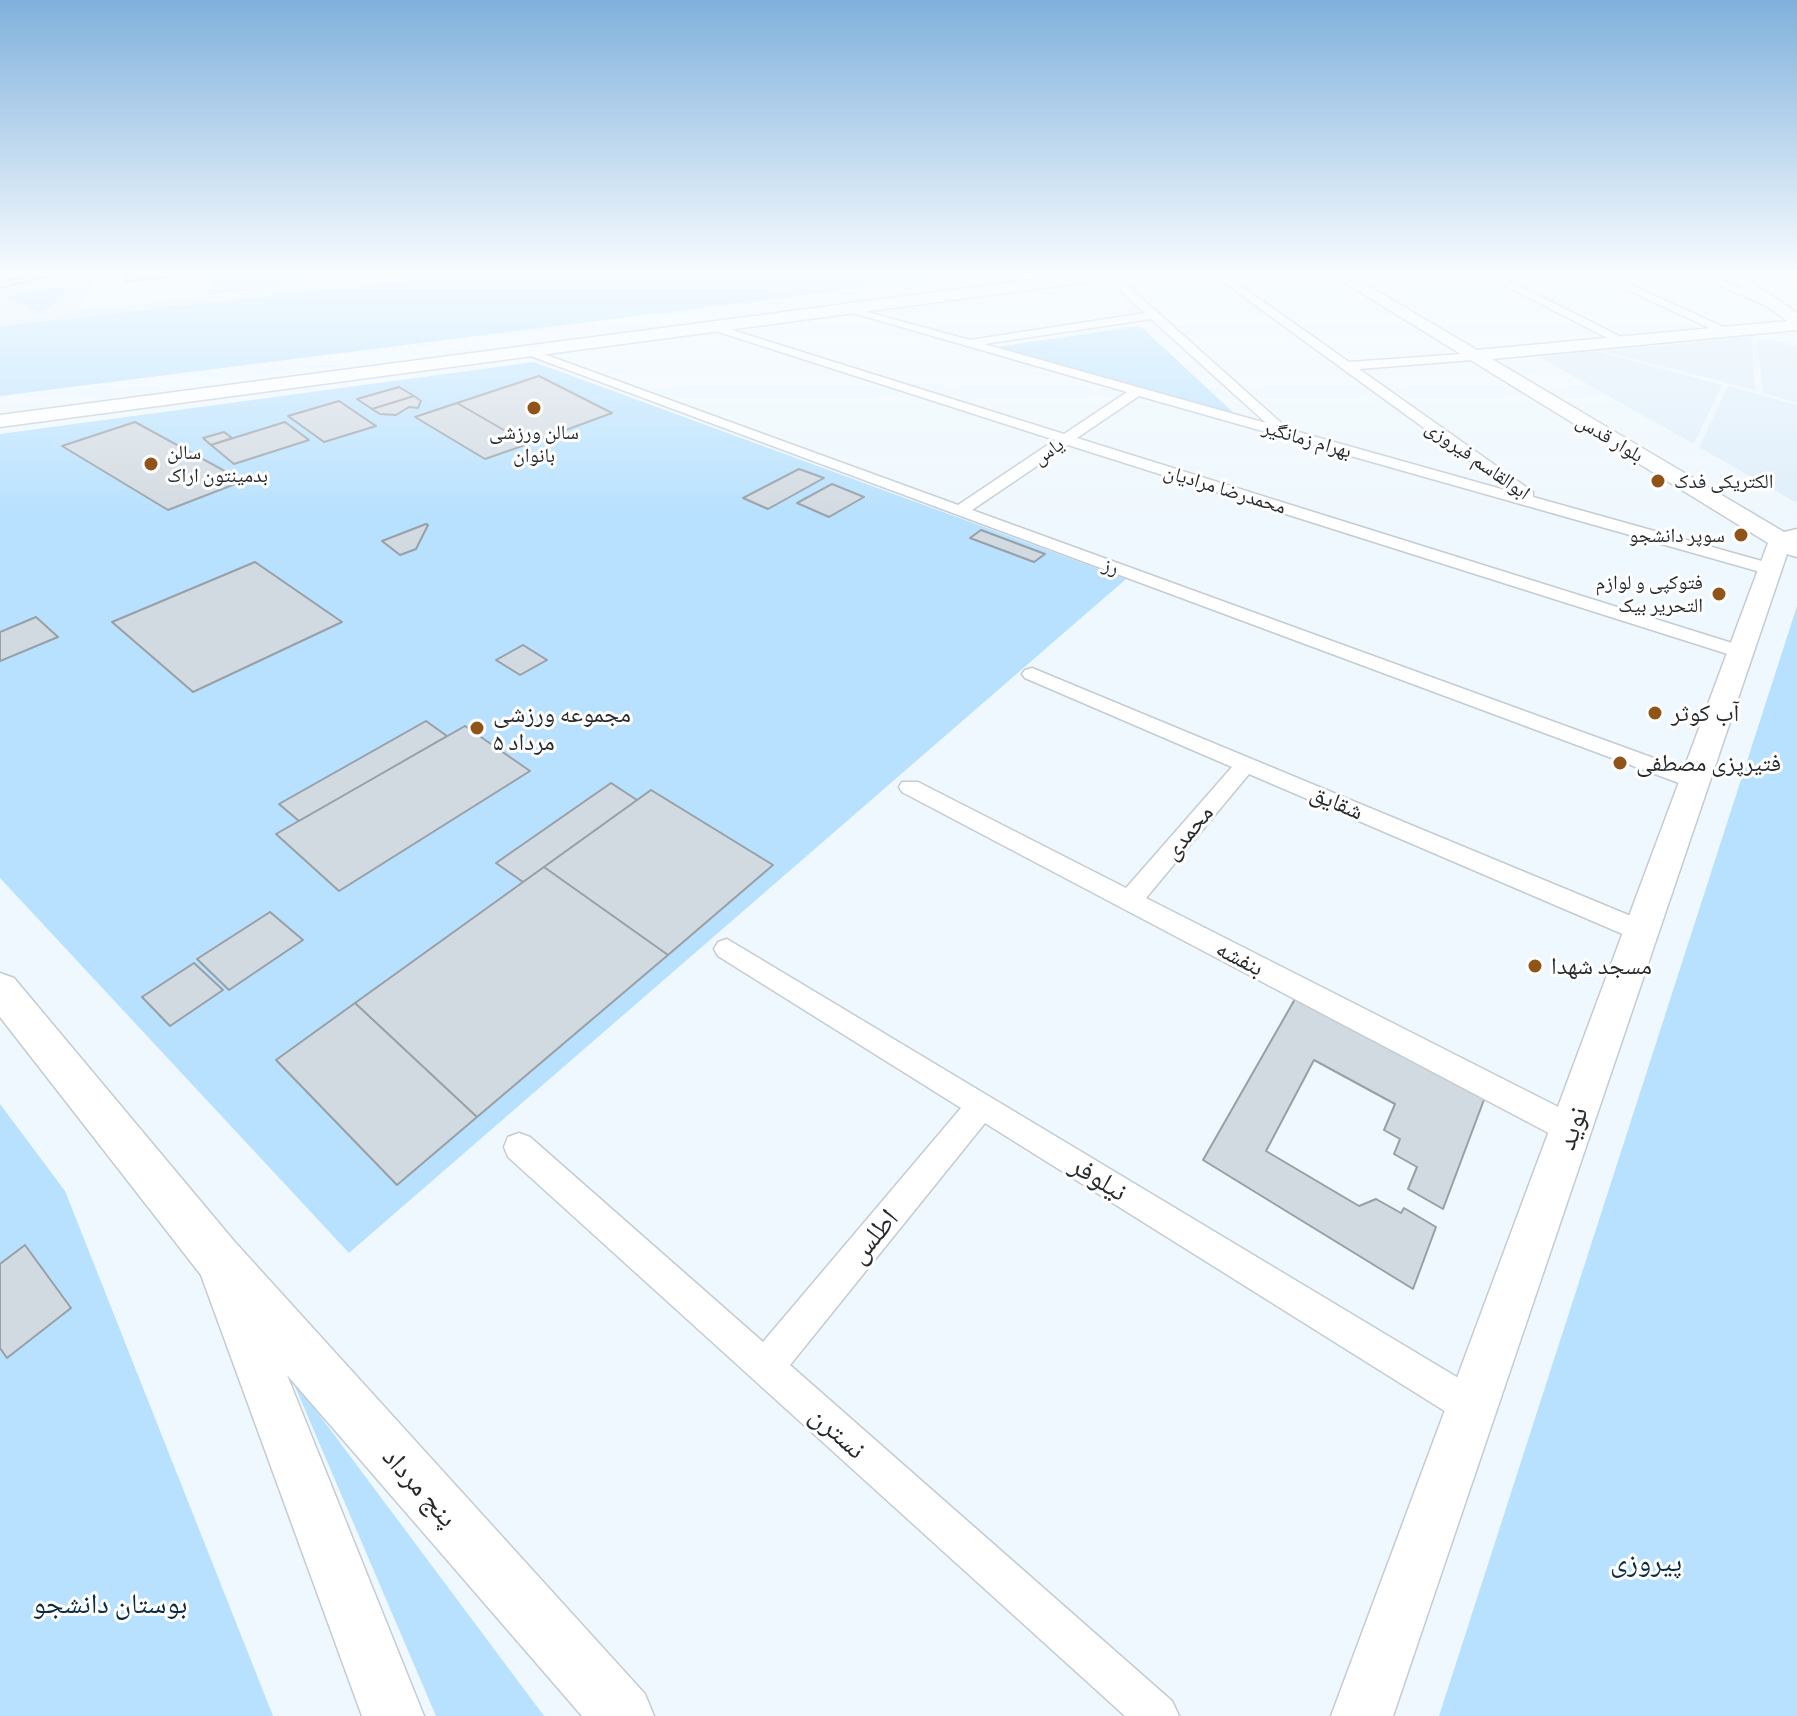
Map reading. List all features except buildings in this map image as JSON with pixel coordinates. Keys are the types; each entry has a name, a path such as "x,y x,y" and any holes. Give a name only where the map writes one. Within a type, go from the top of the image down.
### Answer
{"main road":[{"path":"0,404 374,356"},
{"path":"0,421 495,356"},
{"name":"بلوار قدس","path":"1472,356 1788,544"},
{"name":"بلوار قدس","path":"1504,356 1788,544"},
{"name":"نوید","path":"1362,1716 1741,652 1788,544"},
{"name":"پنج مرداد","path":"0,989 217,1258 623,1716"},
{"name":"پنج مرداد","path":"217,1258 393,1716"}],"street":[{"name":"رز","path":"537,356 1695,781"},
{"name":"محمدرضا مرادیان","path":"802,356 1741,652"},
{"name":"بهرام زمانگیر","path":"1010,356 1541,505 1788,544"},
{"path":"1200,356 1286,433"},
{"name":"ابوالقاسم فیروزی","path":"1333,356 1541,505"},
{"path":"1347,366 1471,356"},
{"name":"یاس","path":"960,511 1136,392"},
{"name":"شقایق","path":"1032,674 1641,931"},
{"name":"محمدی","path":"1130,900 1246,764"},
{"name":"بنفشه","path":"910,787 1571,1129"},
{"name":"نیلوفر","path":"727,949 1472,1407"},
{"name":"اطلس","path":"765,1367 981,1106"},
{"name":"نسترن","path":"519,1147 1157,1716"}],"shaded area":[{"path":"1615,356 1722,385 1694,444 1539,357"},
{"path":"1623,356 1752,356 1755,390"},
{"path":"1759,356 1797,356 1797,403 1763,393"},
{"path":"1728,386 1797,405 1797,503 1699,447"}],"green space":[{"path":"0,356 317,356 0,396"},
{"path":"1029,356 1173,356 1234,413"},
{"name":"مجموعه ورزشی ۵ مرداد","path":"534,362 1126,579 349,1253 0,878 0,434"},
{"name":"پیروزی","path":"1797,606 1797,1716 1439,1716"},
{"name":"بوستان دانشجو","path":"0,1104 65,1191 273,1716 0,1716"},
{"path":"291,1377 544,1716 436,1716"}],"place":[{"name":"سالن ورزشی بانوان","path":"534,408"},
{"name":"سالن بدمینتون اراک","path":"151,464"},
{"name":"الکتریکی فدک","path":"1658,481"},
{"name":"سوپر دانشجو","path":"1741,535"},
{"name":"فتوکپی و لوازم التحریر بیک","path":"1719,594"},
{"name":"آب کوثر","path":"1655,713"},
{"name":"مجموعه ورزشی ۵ مرداد","path":"477,728"},
{"name":"فتیرپزی مصطفی","path":"1620,763"},
{"name":"مسجد شهدا","path":"1535,966"}]}
